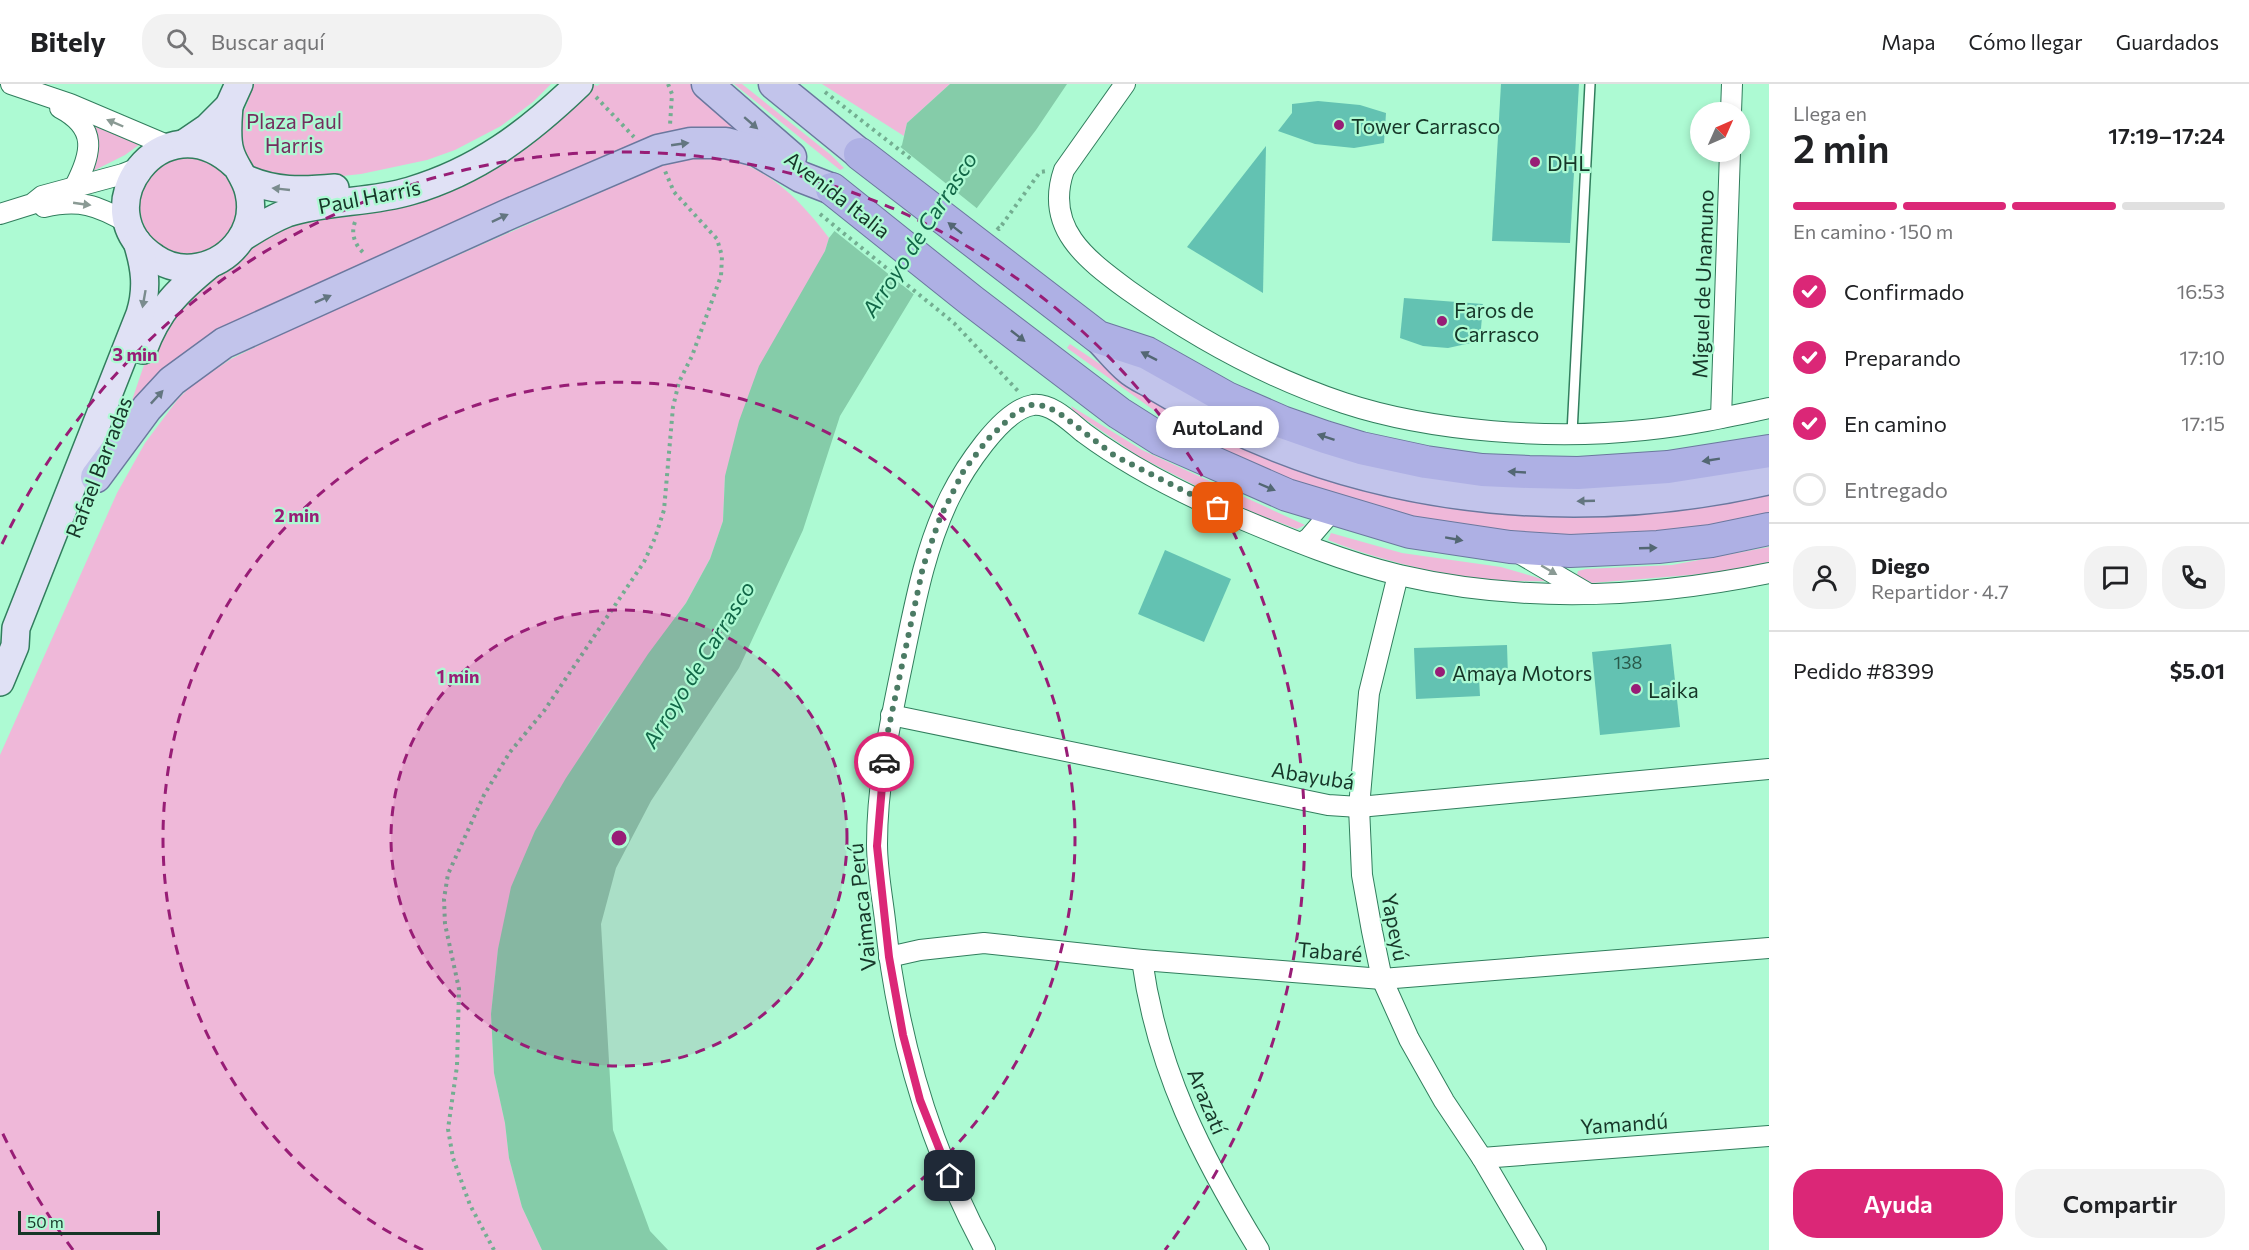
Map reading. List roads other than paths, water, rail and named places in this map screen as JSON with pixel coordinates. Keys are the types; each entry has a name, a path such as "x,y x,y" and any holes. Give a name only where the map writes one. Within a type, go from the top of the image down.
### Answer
{"highway":[{"path":"868,143 1001,264 1098,337 1147,353 1227,398 1282,422 1361,448 1426,462 1482,470 1578,473 1668,467 1769,451"},
{"name":"Avenida Italia","path":"824,199 963,312 1080,384 1160,439 1287,495 1410,531 1510,547 1570,551 1658,547 1711,541 1769,530"}],"main road":[{"name":"Paul Harris","path":"239,172 260,186 307,191 370,184 405,177 444,165 481,147 520,122 562,84"},
{"name":"Avenida Italia","path":"707,84 784,151 824,199"},
{"path":"774,84 868,143"},
{"name":"Paul Harris","path":"243,237 287,213 372,200 410,191 450,176 519,137 584,87"},
{"name":"Rafael Barradas","path":"15,646 30,635 96,477 154,324 180,288 234,249 243,237 250,207 249,192 229,150 234,95"},
{"name":"Rafael Barradas","path":"0,682 15,646 16,628 144,302 146,285 144,265 125,204 129,185 138,168 151,155 177,145 207,128 234,95"},
{"path":"96,477 147,408 172,381 224,343 509,214 655,142 726,143 757,151 801,177 824,199"},
{"path":"177,145 199,144 212,148 225,156 239,172"},
{"name":"Rafael Barradas","path":"133,232 148,254 162,263 193,268 209,265"},
{"path":"1098,337 1130,370 1198,410 1298,455 1345,471 1392,483 1481,497 1556,502 1634,500 1769,479"}],"street":[{"path":"11,84 177,145"},
{"path":"1125,84 1064,170 1059,184 1058,202 1064,224 1074,244 1092,264 1195,334 1249,364 1345,403 1402,417 1512,432 1572,433 1643,430 1769,408"},
{"path":"1731,102 1732,84"},
{"path":"40,95 72,115 88,136 90,151 75,186"},
{"name":"Miguel de Unamuno","path":"1721,418 1730,162"},
{"path":"0,214 32,204 42,196 138,168"},
{"path":"32,204 43,207 63,203 84,203 101,209 133,232"},
{"name":"Vaimaca Perú","path":"985,1250 942,1159 920,1100 903,1035 889,957 877,846 885,745 923,567 940,518 964,470 988,439 1014,414 1031,405 1045,406 1059,413 1115,456 1177,488 1239,518 1302,543"},
{"path":"1302,543 1333,510"},
{"path":"1302,543 1345,559 1398,574 1520,593 1589,594 1717,584 1769,573"},
{"path":"1510,547 1589,594"},
{"name":"Yapeyú","path":"1398,574 1369,693 1359,807 1362,875 1382,979 1409,1039 1444,1101 1482,1158 1536,1250"},
{"name":"Abayubá","path":"891,715 1328,805 1359,807 1769,769"},
{"name":"Tabaré","path":"889,957 920,950 984,943 1142,960 1382,979 1769,948"},
{"name":"Arazatí","path":"1142,960 1148,1001 1173,1083 1210,1167 1259,1250"},
{"name":"Yamandú","path":"1482,1158 1769,1136"}],"lane":[{"path":"1572,433 1590,84"}],"water":[{"name":"Arroyo de Carrasco","path":"950,84 1067,84 1036,130 923,279 840,416 803,530 739,668 651,801 616,868 601,924 613,1130 650,1231 668,1250 542,1250 522,1207 509,1158 505,1123 494,1073 491,1014 498,949 511,887 535,831 566,778 648,654 686,603 710,559 723,521 725,476 739,421 759,366 825,251 829,238 902,145 907,123"}],"place":[{"name":"Tower Carrasco","path":"1339,125"},
{"name":"DHL","path":"1535,162"},
{"name":"Faros de Carrasco","path":"1442,321"},
{"name":"AutoLand","path":"1218,508"},
{"name":"Amaya Motors","path":"1440,672"},
{"name":"Laika","path":"1636,689"}],"park label":[{"name":"Plaza Paul Harris","path":"294,132"}]}
